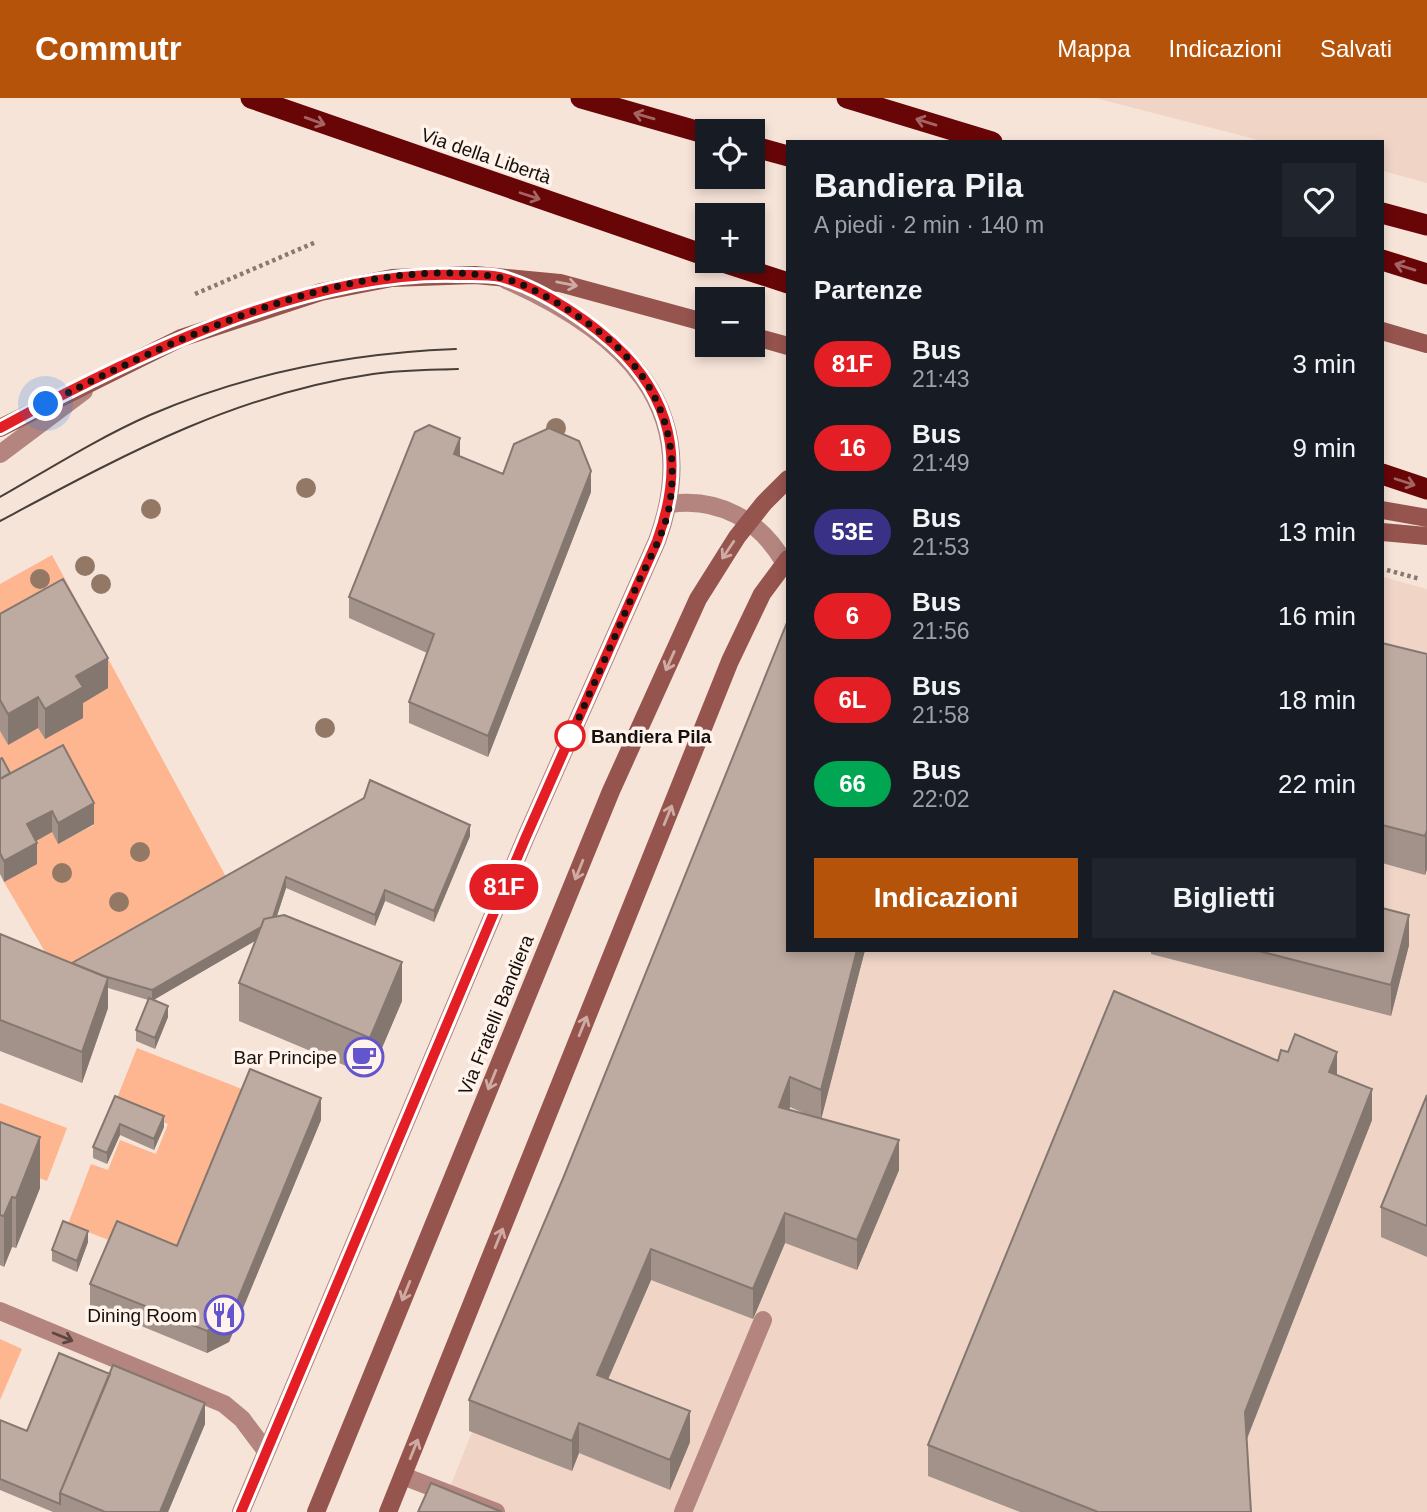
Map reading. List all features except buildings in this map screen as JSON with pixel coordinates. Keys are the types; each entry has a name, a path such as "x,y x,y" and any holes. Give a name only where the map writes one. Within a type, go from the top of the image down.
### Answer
{"highway":[{"name":"Via della Libertà","path":"251,98 695,252"},
{"path":"581,98 695,131"},
{"path":"847,98 985,140"},
{"path":"765,150 786,155"},
{"path":"1384,214 1427,226"},
{"path":"1384,261 1427,274"},
{"path":"757,273 786,282"},
{"path":"1384,475 1427,489"}],"main road":[{"path":"0,428 180,338 331,290 418,275 499,277 587,288 695,320"},
{"path":"1384,324 1427,332"},
{"path":"1384,332 1427,344"},
{"path":"765,340 786,346"},
{"name":"Via Fratelli Bandiera","path":"316,1512 606,804 698,599 737,537 786,481"},
{"path":"1384,510 1427,518"},
{"path":"1384,532 1427,536"},
{"path":"388,1512 730,661 746,623 786,561"}],"street":[{"path":"241,1512 525,839 657,541 670,504 672,468 666,422 659,403 639,369 605,336 567,310 499,277"},
{"path":"0,454 114,369"},
{"path":"670,504 702,502 735,513 763,534 786,561"},
{"path":"0,1311 224,1404 242,1419 266,1451"},
{"path":"683,1512 763,1320"},
{"path":"403,1475 496,1512"}],"path":[{"path":"1384,570 1420,579"}],"shaded area":[{"path":"1095,98 1427,98 1427,183 1384,171 1384,140 1258,140"},
{"path":"52,555 231,886 58,974 4,882 37,864 27,846 52,832 58,843 94,825 14,792 0,770 0,731 8,745 38,728 45,739 0,645 0,584"},
{"path":"1384,577 1427,589 1427,1512 440,1512 562,1206 786,952 1384,952"},
{"path":"137,1048 242,1089 174,1259 111,1241 68,1224 91,1164 108,1170 120,1140 156,1154 168,1124 115,1103"},
{"path":"0,1103 67,1128 47,1181 0,1163"},
{"path":"0,1339 22,1349 0,1400"}],"tram line":[{"path":"0,497 131,424 187,400 300,368 377,355 456,349"},
{"path":"0,521 135,451 226,412 273,396 322,383 373,374 458,369"}],"bus line":[{"name":"81F","path":"0,428 180,338 321,292 392,278 445,274 499,277 567,310 605,336 639,369 659,403 666,422 672,468 670,504 657,541 525,839 241,1512"}],"place":[{"name":"Bandiera Pila","path":"570,736"},
{"name":"Bar Principe","path":"364,1057"},
{"name":"Dining Room","path":"224,1315"}],"route":[{"path":"46,404 180,338 321,292 362,283 418,275 499,277 567,310 605,336 639,369 659,403 666,422 672,468 670,504 657,541 569,740 570,736"}]}
